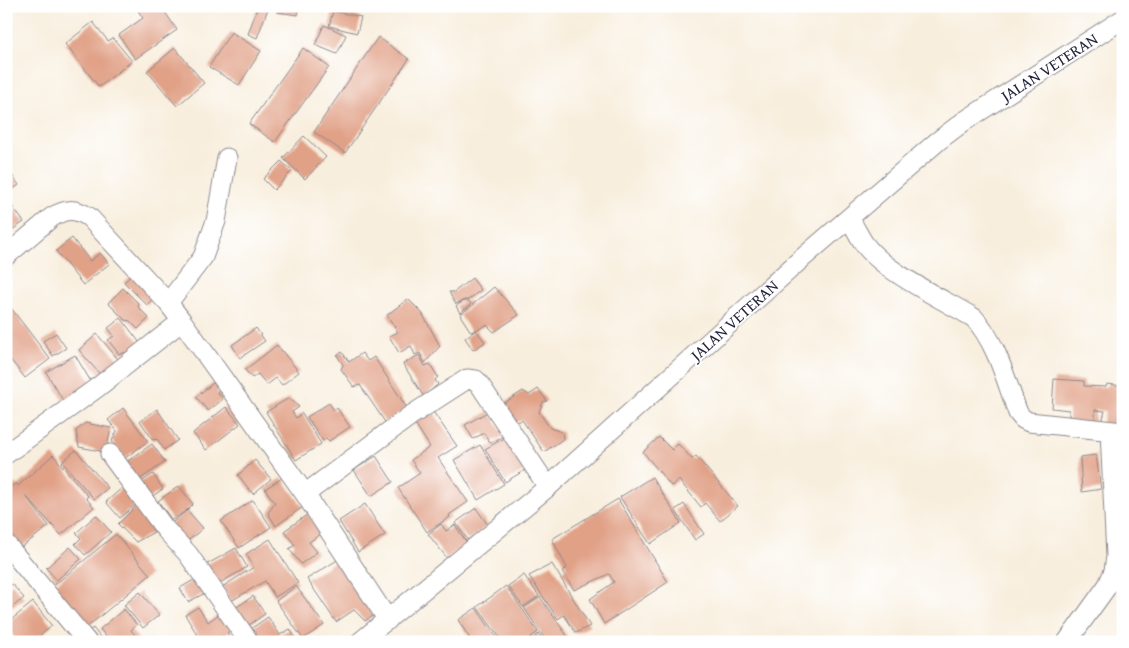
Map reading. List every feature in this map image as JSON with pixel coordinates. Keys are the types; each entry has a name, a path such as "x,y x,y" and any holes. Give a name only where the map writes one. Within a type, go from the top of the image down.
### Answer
{"street":[{"name":"JALAN VETERAN","path":"360,642 548,487 799,261 962,122 1123,19"},
{"path":"168,303 203,257 216,220 227,158"},
{"path":"6,256 52,217 70,209 79,211 88,217 168,303 182,321 305,494 388,620"},
{"path":"846,221 882,262 974,318 981,326 998,358 1018,413 1023,419 1045,425 1116,432 1116,556 1114,571 1108,585 1067,642"},
{"path":"6,454 98,387 182,321"},
{"path":"305,494 410,416 467,379 476,380 480,385 548,487"},
{"path":"110,454 165,529 188,554 249,642"},
{"path":"6,544 80,639"}],"building":[{"path":"135,6 161,6 177,30 135,59 119,35 143,18"},
{"path":"258,6 269,6 257,38 248,34"},
{"path":"278,6 299,6 298,15 277,12"},
{"path":"333,11 361,17 357,33 329,26"},
{"path":"93,22 108,41 113,38 132,61 99,87 65,44"},
{"path":"324,25 346,35 337,54 315,45"},
{"path":"231,32 261,51 239,85 209,67"},
{"path":"378,37 409,59 345,153 314,132"},
{"path":"175,48 204,83 177,106 147,71"},
{"path":"303,48 329,67 275,142 249,124"},
{"path":"304,136 326,157 305,179 283,158"},
{"path":"281,161 292,171 274,190 263,179"},
{"path":"6,167 19,185 6,194"},
{"path":"6,198 24,222 6,234"},
{"path":"72,238 90,261 100,253 109,264 83,285 56,251"},
{"path":"134,273 156,295 147,305 124,282"},
{"path":"472,278 481,290 468,300 456,304 449,292 454,292"},
{"path":"494,287 519,315 494,332 487,325 471,332 460,315"},
{"path":"123,288 139,304 138,307 149,318 138,329 130,321 125,320 108,303"},
{"path":"408,299 422,313 440,346 425,363 420,353 415,355 411,346 399,353 389,336 398,332 387,315"},
{"path":"463,301 469,301 471,304 460,313 456,306"},
{"path":"11,308 50,359 25,378 6,354 6,312"},
{"path":"121,318 143,347 130,356 127,352 119,354 108,340 114,336 108,328"},
{"path":"256,328 265,341 240,358 232,345"},
{"path":"476,330 485,342 473,350 465,338"},
{"path":"56,333 66,348 53,356 43,341"},
{"path":"97,334 122,364 104,379 79,350"},
{"path":"277,345 299,372 282,385 276,378 267,385 258,374 252,378 245,370"},
{"path":"342,352 349,362 362,353 368,361 374,357 407,408 385,422 360,385 354,387 341,369 343,365 337,355"},
{"path":"75,355 93,385 64,402 46,372"},
{"path":"419,355 425,366 430,364 438,377 435,380 438,384 424,397 403,364"},
{"path":"1054,379 1084,381 1084,386 1106,387 1107,384 1123,386 1117,429 1101,426 1105,411 1095,410 1095,426 1069,426 1069,410 1052,408"},
{"path":"213,383 219,389 217,392 223,399 208,411 196,397"},
{"path":"538,389 547,401 543,402 539,412 550,428 562,432 563,439 544,452 522,420 513,424 501,405 523,391 529,395"},
{"path":"289,398 299,407 292,412 296,418 302,413 321,444 296,460 266,412"},
{"path":"329,403 334,410 337,408 350,427 329,441 326,438 323,441 307,417"},
{"path":"429,406 457,446 438,458 468,502 427,532 398,488 420,473 411,460 430,447 412,419"},
{"path":"226,407 240,424 206,450 193,433"},
{"path":"123,408 148,441 125,458 112,441 117,431 108,420"},
{"path":"157,409 178,440 164,450 157,439 153,440 140,421"},
{"path":"489,411 504,436 490,443 484,433 473,439 465,425"},
{"path":"85,423 111,428 106,452 79,447 76,431"},
{"path":"506,437 527,469 505,482 485,449"},
{"path":"659,437 672,450 678,444 692,459 696,456 738,506 720,521 705,503 701,507 679,480 671,486 643,452"},
{"path":"152,444 165,462 138,481 125,463"},
{"path":"480,445 504,484 478,500 454,460"},
{"path":"76,450 108,488 94,499 62,462"},
{"path":"53,455 88,496 86,498 94,507 61,535 25,495 49,526 19,549 6,534 6,491 16,483 18,486"},
{"path":"1096,455 1101,489 1082,492 1080,457"},
{"path":"376,456 393,482 371,496 354,470"},
{"path":"255,460 271,479 253,494 238,475"},
{"path":"153,474 163,489 148,499 138,484"},
{"path":"652,477 681,523 650,544 620,497"},
{"path":"282,478 303,507 276,526 268,513 275,503 265,489"},
{"path":"179,486 193,504 172,520 158,501"},
{"path":"123,487 138,502 120,518 106,502"},
{"path":"618,499 668,582 604,624 590,599 614,582 609,574 574,590 562,571 567,568 552,539"},
{"path":"253,500 271,527 239,548 221,521"},
{"path":"365,504 385,535 358,552 339,521"},
{"path":"684,504 704,534 695,540 675,510"},
{"path":"136,506 153,524 151,526 154,532 136,542 118,524"},
{"path":"476,508 488,525 468,540 455,523"},
{"path":"187,510 203,528 183,545 167,527"},
{"path":"308,514 322,533 309,542 317,552 301,564 289,549 295,545 284,531"},
{"path":"96,515 111,532 85,555 75,544 81,538 76,533"},
{"path":"441,524 446,531 455,525 467,543 447,558 428,534"},
{"path":"116,534 150,575 86,628 52,587"},
{"path":"270,539 298,583 275,597 265,581 231,601 222,587 254,567 246,554"},
{"path":"70,547 81,559 57,580 46,568"},
{"path":"236,548 247,567 215,586 204,566"},
{"path":"339,559 376,614 365,621 354,610 336,622 307,579"},
{"path":"552,564 590,626 576,633 564,615 558,619 529,576"},
{"path":"524,575 539,596 523,607 508,586"},
{"path":"199,577 207,592 188,602 180,588"},
{"path":"12,584 24,598 6,612 6,589"},
{"path":"296,586 324,625 303,639 276,601"},
{"path":"506,586 538,632 525,642 503,642 477,607"},
{"path":"140,592 159,615 143,628 124,605"},
{"path":"253,596 265,614 246,627 234,609"},
{"path":"540,597 568,637 562,642 547,642 524,608"},
{"path":"33,602 52,626 32,642 18,642 6,627 6,624"},
{"path":"198,607 208,622 222,612 233,629 227,633 231,640 202,642 185,615"},
{"path":"476,608 499,642 472,642 458,620"},
{"path":"124,609 137,625 131,630 139,640 137,642 127,642 123,637 117,642 110,642 100,629"},
{"path":"268,617 280,635 290,629 298,642 257,642 249,630"},
{"path":"93,628 104,642 91,642 85,634"},
{"path":"539,634 545,642 528,642"}]}
